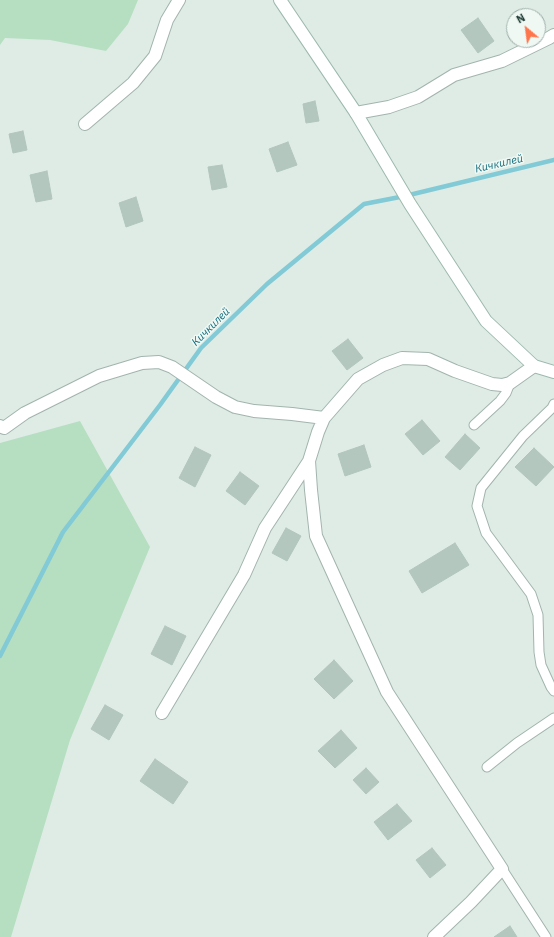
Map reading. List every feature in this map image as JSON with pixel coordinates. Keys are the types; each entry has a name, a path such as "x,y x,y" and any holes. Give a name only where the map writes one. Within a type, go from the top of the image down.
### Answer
{"street":[{"path":"85,124 133,83 155,56 167,20 179,0"},
{"path":"280,0 356,113 410,204 486,321 534,366 554,372"},
{"path":"356,113 390,107 418,97 454,76 502,61 554,35"},
{"path":"162,714 244,575 265,528 309,461 324,418 358,379 383,364 402,358 428,359 455,371 492,384 502,385 510,383 534,366"},
{"path":"1,428 25,413 100,376 142,363 159,362 172,367 216,397 235,407 254,412 292,414 324,418"},
{"path":"309,461 316,536 387,692 502,869 471,902 434,937"}],"lane":[{"path":"474,425 500,401 506,393 510,383"},
{"path":"554,404 552,408 523,436 480,488 477,506 486,533 531,594 538,615 539,652 541,665 554,691"},
{"path":"487,766 517,743 554,718"},
{"path":"502,869 546,937"}],"green space":[{"path":"0,0 138,0 128,24 106,51 50,40 5,38 0,45"},
{"path":"80,421 150,547 70,740 11,937 0,937 0,443"}],"building":[{"path":"478,18 494,41 478,53 461,30"},
{"path":"315,101 319,121 306,123 303,104"},
{"path":"23,131 27,150 13,153 9,134"},
{"path":"288,142 297,165 277,172 269,149"},
{"path":"222,165 227,187 212,190 208,167"},
{"path":"47,171 52,199 36,202 30,175"},
{"path":"136,197 143,221 126,227 119,203"},
{"path":"348,339 363,358 347,370 332,351"},
{"path":"422,420 440,441 423,455 405,434"},
{"path":"465,434 480,448 460,470 445,457"},
{"path":"364,445 371,467 345,476 338,454"},
{"path":"195,447 211,455 195,487 179,478"},
{"path":"534,448 554,467 536,486 515,467"},
{"path":"240,472 259,486 245,505 226,491"},
{"path":"286,528 301,536 287,561 272,553"},
{"path":"455,543 469,565 422,593 409,571"},
{"path":"165,626 186,636 172,665 151,654"},
{"path":"334,660 353,681 334,699 314,679"},
{"path":"105,705 123,715 109,740 91,729"},
{"path":"341,730 357,748 335,768 318,751"},
{"path":"155,759 188,782 173,804 140,781"},
{"path":"366,768 379,782 366,794 353,780"},
{"path":"397,804 412,821 388,840 374,822"},
{"path":"432,848 446,865 430,878 416,860"},
{"path":"510,926 517,937 494,937"}],"waterway":[{"name":"Кичкилей","path":"0,656 63,532 160,405 201,348 267,284 364,204 405,196 554,160"}]}
